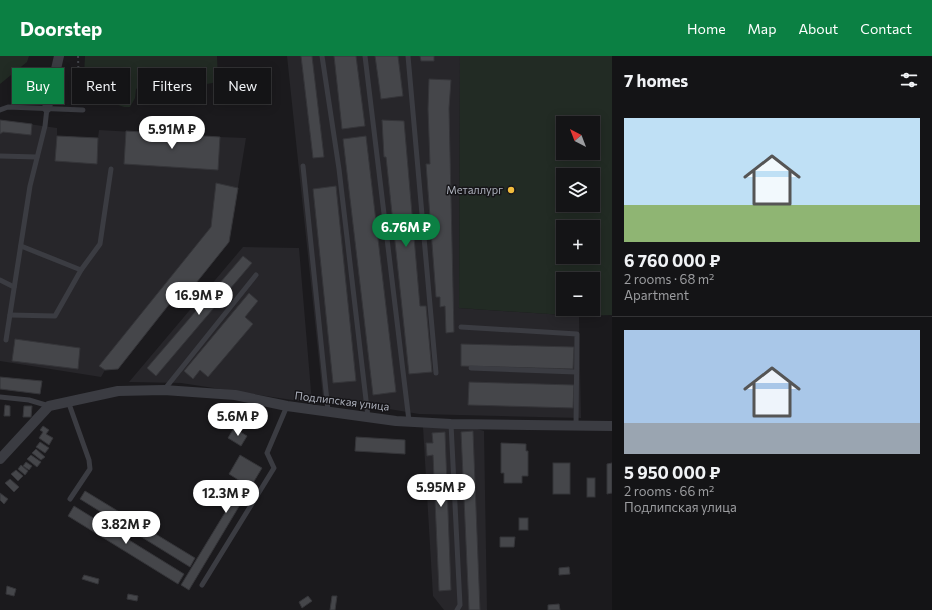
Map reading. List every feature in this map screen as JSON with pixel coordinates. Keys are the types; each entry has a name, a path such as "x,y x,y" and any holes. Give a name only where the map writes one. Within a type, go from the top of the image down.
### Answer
{"street":[{"path":"47,108 60,56"},
{"name":"Подлипская улица","path":"49,406 118,391 164,390 235,395 287,406 409,421 451,424 612,426"},
{"path":"0,459 49,406"}],"lane":[{"path":"322,56 340,177 368,417"},
{"path":"365,56 409,421"},
{"path":"408,56 436,373"},
{"path":"0,110 8,107 83,110"},
{"path":"6,340 30,186 45,126 47,108"},
{"path":"0,156 37,158"},
{"path":"303,166 328,411"},
{"path":"10,315 54,316 81,270 100,244 111,170"},
{"path":"21,246 81,270"},
{"path":"164,390 256,275"},
{"path":"0,280 14,287"},
{"path":"461,327 577,334 576,426"},
{"path":"471,368 576,372"},
{"path":"0,397 29,400 49,406"},
{"path":"68,401 89,460 90,469 70,499"},
{"path":"202,585 274,468 267,453 287,406"},
{"path":"451,424 460,605 457,610"}],"path":[{"path":"68,109 78,93 78,56"}],"shaded area":[{"path":"0,56 29,56 27,62 20,68 12,68 12,74 0,84"},
{"path":"85,56 217,56 217,68 214,68 214,83 206,84 206,68 138,68 138,87 136,89 135,98 130,107 115,104 130,104 130,68 84,68"},
{"path":"287,56 460,56 459,308 556,314 556,316 579,316 581,418 419,414 323,398"},
{"name":"Металлург","path":"460,56 612,56 612,315 600,315 600,272 556,272 556,314 459,308"},
{"path":"0,120 57,128 57,136 98,138 99,130 246,138 229,242 180,303 174,299 118,369 105,370 101,377 0,361"},
{"path":"243,247 299,248 312,403 181,383 129,382"},
{"path":"423,427 474,428 484,431 487,610 444,610 433,596"}],"building":[{"path":"301,56 312,56 324,157 313,158"},
{"path":"334,56 356,56 365,126 342,129"},
{"path":"375,56 398,56 403,96 381,99"},
{"path":"420,56 434,56 434,61 421,61"},
{"path":"429,79 451,80 449,108 454,332 446,333 445,306 440,307 440,297 436,297 426,164 430,164 428,109"},
{"path":"0,120 32,124 31,135 3,132 0,134"},
{"path":"382,120 404,121 420,306 426,306 432,372 409,374 386,157 384,157"},
{"path":"126,131 220,137 218,170 124,164"},
{"path":"57,136 98,138 97,164 55,161"},
{"path":"366,136 396,392 373,395 343,139"},
{"path":"216,183 238,188 229,242 180,303 174,298 118,369 105,370 99,366 211,227"},
{"path":"336,186 356,381 333,383 313,189"},
{"path":"243,256 252,263 156,376 147,368"},
{"path":"249,293 258,301 245,317 253,324 208,377 200,370 193,379 184,371"},
{"path":"15,339 80,348 78,369 12,361"},
{"path":"461,344 574,347 573,369 461,366"},
{"path":"0,377 42,381 40,394 0,389"},
{"path":"469,382 574,385 573,408 468,405"},
{"path":"5,405 10,406 10,416 4,416"},
{"path":"24,406 32,406 31,417 23,417"},
{"path":"43,426 49,430 46,434 53,438 49,445 39,438 43,432 40,430"},
{"path":"234,428 247,436 241,446 228,438"},
{"path":"473,431 480,610 469,610 461,432"},
{"path":"445,432 451,590 439,591 433,455 427,456 426,443 433,443 432,433"},
{"path":"356,437 405,440 405,454 355,451"},
{"path":"40,442 49,448 45,453 36,447"},
{"path":"501,443 526,444 526,451 528,451 528,476 522,476 522,483 504,483 504,473 501,473"},
{"path":"36,449 45,457 41,460 32,453"},
{"path":"31,455 41,462 37,467 27,459"},
{"path":"240,455 262,468 189,590 181,585 243,483 229,474"},
{"path":"26,462 32,466 29,470 23,466"},
{"path":"553,463 570,463 570,494 553,494"},
{"path":"612,463 612,493 607,494 607,464"},
{"path":"21,465 28,471 25,475 18,469"},
{"path":"16,470 23,476 18,481 11,474"},
{"path":"587,478 595,478 595,497 587,497"},
{"path":"10,479 19,487 14,492 5,483"},
{"path":"85,491 195,558 190,567 80,499"},
{"path":"0,493 8,499 4,504 0,500"},
{"path":"74,506 184,574 178,584 68,516"},
{"path":"519,518 528,518 528,530 519,530"},
{"path":"500,537 515,537 514,547 500,547"},
{"path":"569,567 570,574 559,575 559,568"},
{"path":"84,575 99,579 98,584 82,579"},
{"path":"7,586 16,589 14,596 6,594"},
{"path":"128,594 138,596 137,601 127,599"},
{"path":"308,596 312,601 302,608 299,602"},
{"path":"332,596 337,596 335,610 330,610"},
{"path":"559,604 560,610 548,610 548,605"}],"place":[{"name":"Металлург","path":"511,190"}]}
